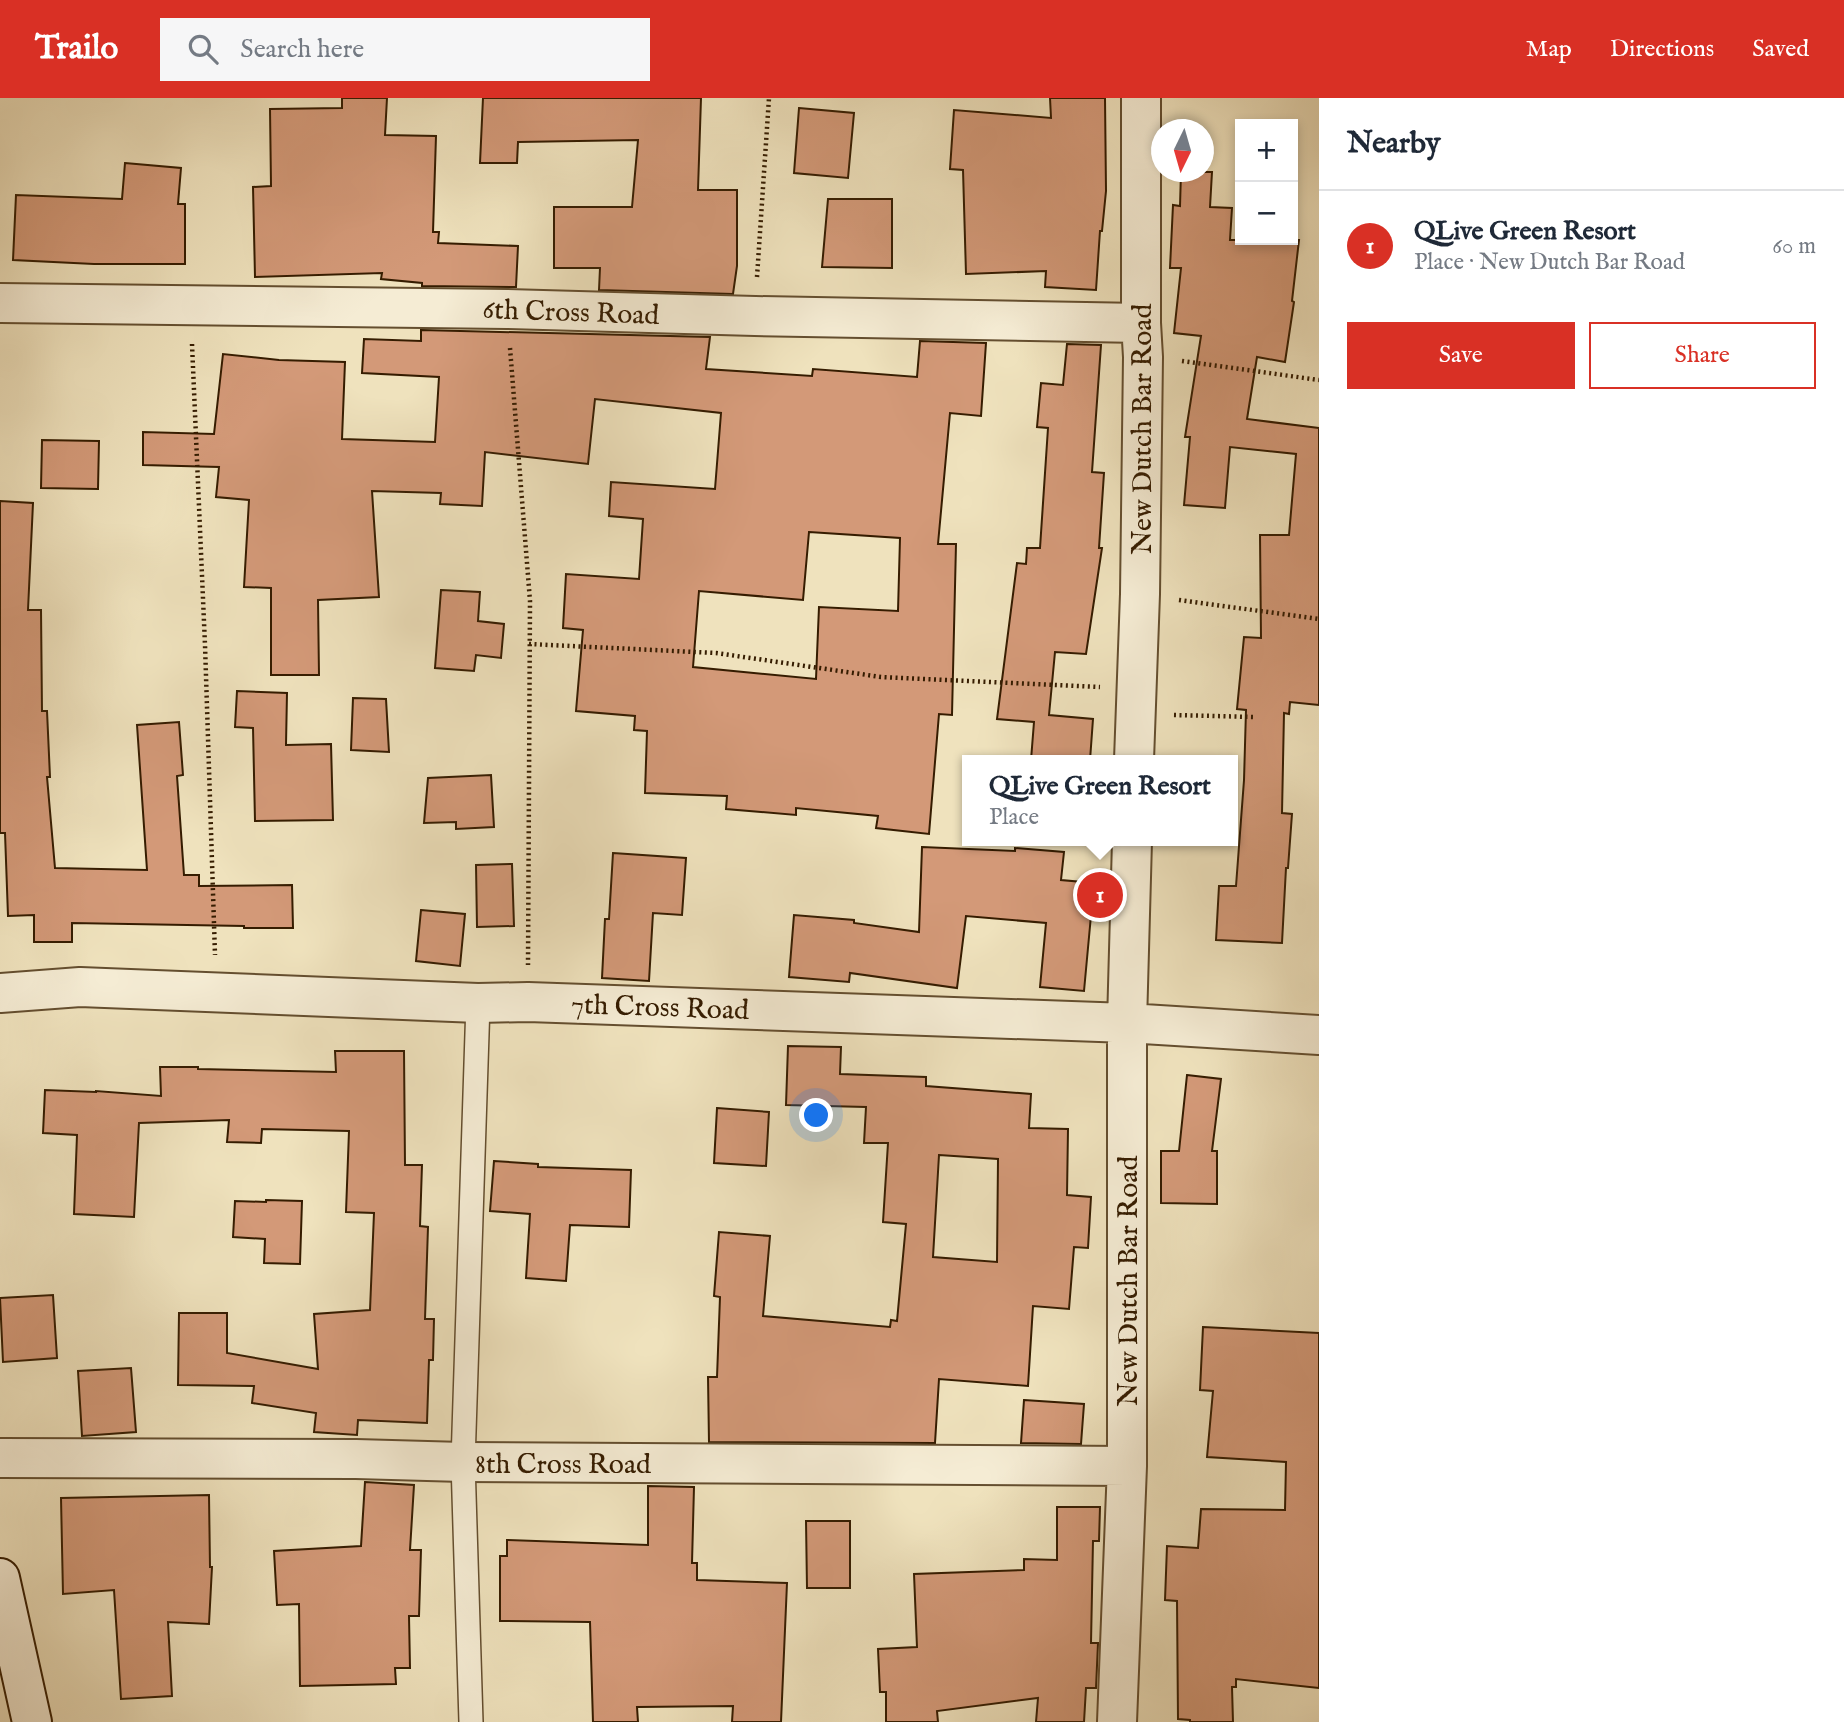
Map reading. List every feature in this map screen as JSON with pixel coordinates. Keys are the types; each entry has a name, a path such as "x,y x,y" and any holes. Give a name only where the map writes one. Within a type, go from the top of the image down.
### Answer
{"street":[{"name":"New Dutch Bar Road","path":"1134,755 1140,594 1141,98"},
{"name":"6th Cross Road","path":"0,303 507,309 755,316 1142,340"},
{"name":"New Dutch Bar Road","path":"1117,1722 1127,1466 1127,1023 1132,846"},
{"name":"7th Cross Road","path":"0,993 80,986 478,1003 528,1002 1127,1023 1319,1035"},
{"name":"8th Cross Road","path":"0,1458 1127,1466"},
{"path":"0,1578 32,1722"}],"lane":[{"path":"471,1722 463,1462 478,1003"}],"path":[{"path":"755,316 769,98"},
{"path":"191,305 216,991"},
{"path":"507,309 530,601 528,1002"},
{"path":"1142,340 1227,367 1319,380"},
{"path":"1140,594 1319,619"},
{"path":"529,644 716,653 881,677 1135,701 1255,717"}],"building":[{"path":"342,98 387,98 385,135 436,136 433,232 439,232 438,243 518,246 516,287 422,286 422,283 381,279 382,273 255,277 253,187 271,186 270,109 342,108"},
{"path":"483,98 701,98 698,190 737,190 737,266 733,294 599,290 600,268 554,268 554,207 632,207 638,140 518,142 517,163 480,163"},
{"path":"1050,98 1105,98 1106,191 1096,290 1045,287 1046,271 966,274 963,170 950,169 954,110 1051,118"},
{"path":"799,108 854,113 848,178 794,173"},
{"path":"125,163 181,168 178,204 185,204 185,264 94,264 13,260 16,195 122,199"},
{"path":"1181,182 1211,182 1210,207 1232,208 1230,240 1235,240 1235,245 1298,245 1299,240 1294,302 1285,362 1257,357 1247,419 1319,428 1319,705 1290,702 1289,714 1284,713 1282,813 1292,814 1282,943 1216,940 1219,886 1236,886 1246,710 1237,709 1244,637 1261,638 1260,535 1289,535 1296,454 1230,447 1225,508 1184,505 1190,437 1185,437 1201,336 1174,333 1181,268 1170,268 1173,205 1180,206"},
{"path":"828,199 892,199 892,268 822,267"},
{"path":"421,330 710,337 706,369 812,376 813,369 917,377 920,341 986,343 981,416 950,413 938,544 956,544 952,715 939,714 929,834 876,828 878,816 796,808 796,815 726,809 727,796 645,793 647,731 634,730 635,716 576,711 583,630 563,628 566,574 639,579 643,519 609,516 611,482 715,489 721,413 595,399 588,464 485,452 482,506 440,504 441,493 372,491 379,597 318,600 319,675 271,675 271,588 244,587 249,500 216,497 219,467 143,465 143,432 214,434 223,354 279,360 345,362 342,439 435,442 439,377 362,373 364,339 421,341","holes":["809,532 900,538 898,611 819,607 816,679 693,667 699,591 803,600"]},
{"path":"1067,344 1101,345 1092,472 1104,473 1099,548 1102,548 1086,654 1055,652 1049,715 1093,719 1090,755 1031,755 1034,722 997,719 1017,563 1026,564 1027,548 1040,548 1048,428 1037,427 1041,383 1063,385"},
{"path":"42,440 99,441 98,489 41,488"},
{"path":"0,501 33,503 28,610 41,610 42,711 47,711 50,777 47,777 55,868 147,870 137,725 179,722 183,775 177,776 184,875 199,875 199,886 292,885 293,928 72,923 72,942 34,942 34,915 8,916 5,833 0,833"},
{"path":"441,590 480,592 478,621 504,624 501,658 476,655 474,671 435,668"},
{"path":"237,691 287,693 286,745 331,744 333,820 255,821 253,728 235,727"},
{"path":"353,698 386,699 389,752 351,750"},
{"path":"491,775 494,827 456,829 456,822 424,823 428,778"},
{"path":"922,847 1015,851 1015,848 1064,852 1061,880 1094,883 1084,991 1040,987 1046,923 966,916 957,988 850,973 849,982 789,977 794,915 854,920 854,923 919,932"},
{"path":"613,853 686,858 682,915 653,913 649,981 602,978 605,919 609,919"},
{"path":"512,864 514,926 477,927 476,865"},
{"path":"421,910 465,914 460,966 416,961"},
{"path":"788,1046 841,1047 840,1074 926,1077 926,1086 1031,1094 1029,1128 1068,1129 1067,1195 1091,1197 1088,1248 1074,1247 1069,1309 1033,1306 1028,1386 939,1379 935,1443 709,1442 708,1377 717,1377 720,1297 714,1296 719,1232 770,1236 763,1316 890,1327 891,1320 897,1321 906,1224 883,1222 888,1143 864,1143 866,1107 786,1105","holes":["939,1155 998,1159 997,1262 933,1257"]},
{"path":"335,1051 404,1051 405,1165 422,1165 420,1226 428,1227 425,1319 434,1319 433,1360 429,1360 427,1423 358,1420 357,1435 314,1432 316,1413 252,1403 254,1386 178,1385 179,1313 227,1313 227,1353 318,1369 314,1314 370,1310 374,1213 346,1212 349,1131 262,1129 261,1143 227,1142 229,1120 139,1123 134,1217 74,1214 77,1135 43,1133 45,1090 161,1096 160,1067 336,1072"},
{"path":"1187,1075 1221,1079 1212,1151 1217,1151 1217,1204 1161,1203 1161,1151 1179,1151"},
{"path":"717,1108 769,1112 766,1166 714,1163"},
{"path":"494,1161 538,1164 538,1167 631,1170 629,1227 570,1225 566,1281 526,1278 530,1214 490,1211"},
{"path":"235,1201 302,1201 300,1264 264,1263 265,1239 233,1237"},
{"path":"53,1295 57,1358 3,1362 0,1298"},
{"path":"1203,1327 1319,1333 1319,1688 1236,1679 1236,1687 1232,1687 1233,1722 1190,1722 1178,1719 1177,1601 1165,1600 1167,1546 1198,1548 1201,1509 1285,1510 1286,1462 1207,1457 1213,1391 1200,1390"},
{"path":"131,1368 136,1432 82,1436 78,1371"},
{"path":"1024,1400 1084,1404 1081,1444 1021,1443"},
{"path":"365,1482 414,1485 410,1550 421,1550 419,1616 409,1616 410,1668 395,1668 396,1684 300,1686 299,1604 277,1605 274,1551 361,1546"},
{"path":"648,1486 694,1487 692,1563 697,1563 697,1580 787,1583 781,1722 732,1722 733,1706 637,1707 638,1722 593,1722 590,1622 500,1621 500,1556 507,1556 507,1540 648,1545"},
{"path":"209,1495 212,1567 209,1624 168,1622 172,1696 121,1699 114,1590 63,1594 61,1498"},
{"path":"1057,1507 1100,1507 1099,1541 1093,1541 1091,1643 1098,1643 1096,1688 1086,1688 1084,1722 1036,1722 1038,1698 937,1711 938,1722 886,1722 886,1692 880,1692 878,1649 917,1647 914,1574 1024,1570 1024,1559 1057,1560"},
{"path":"806,1521 850,1521 850,1588 807,1588"}],"place":[{"name":"QLive Green Resort","path":"1100,895"}]}
